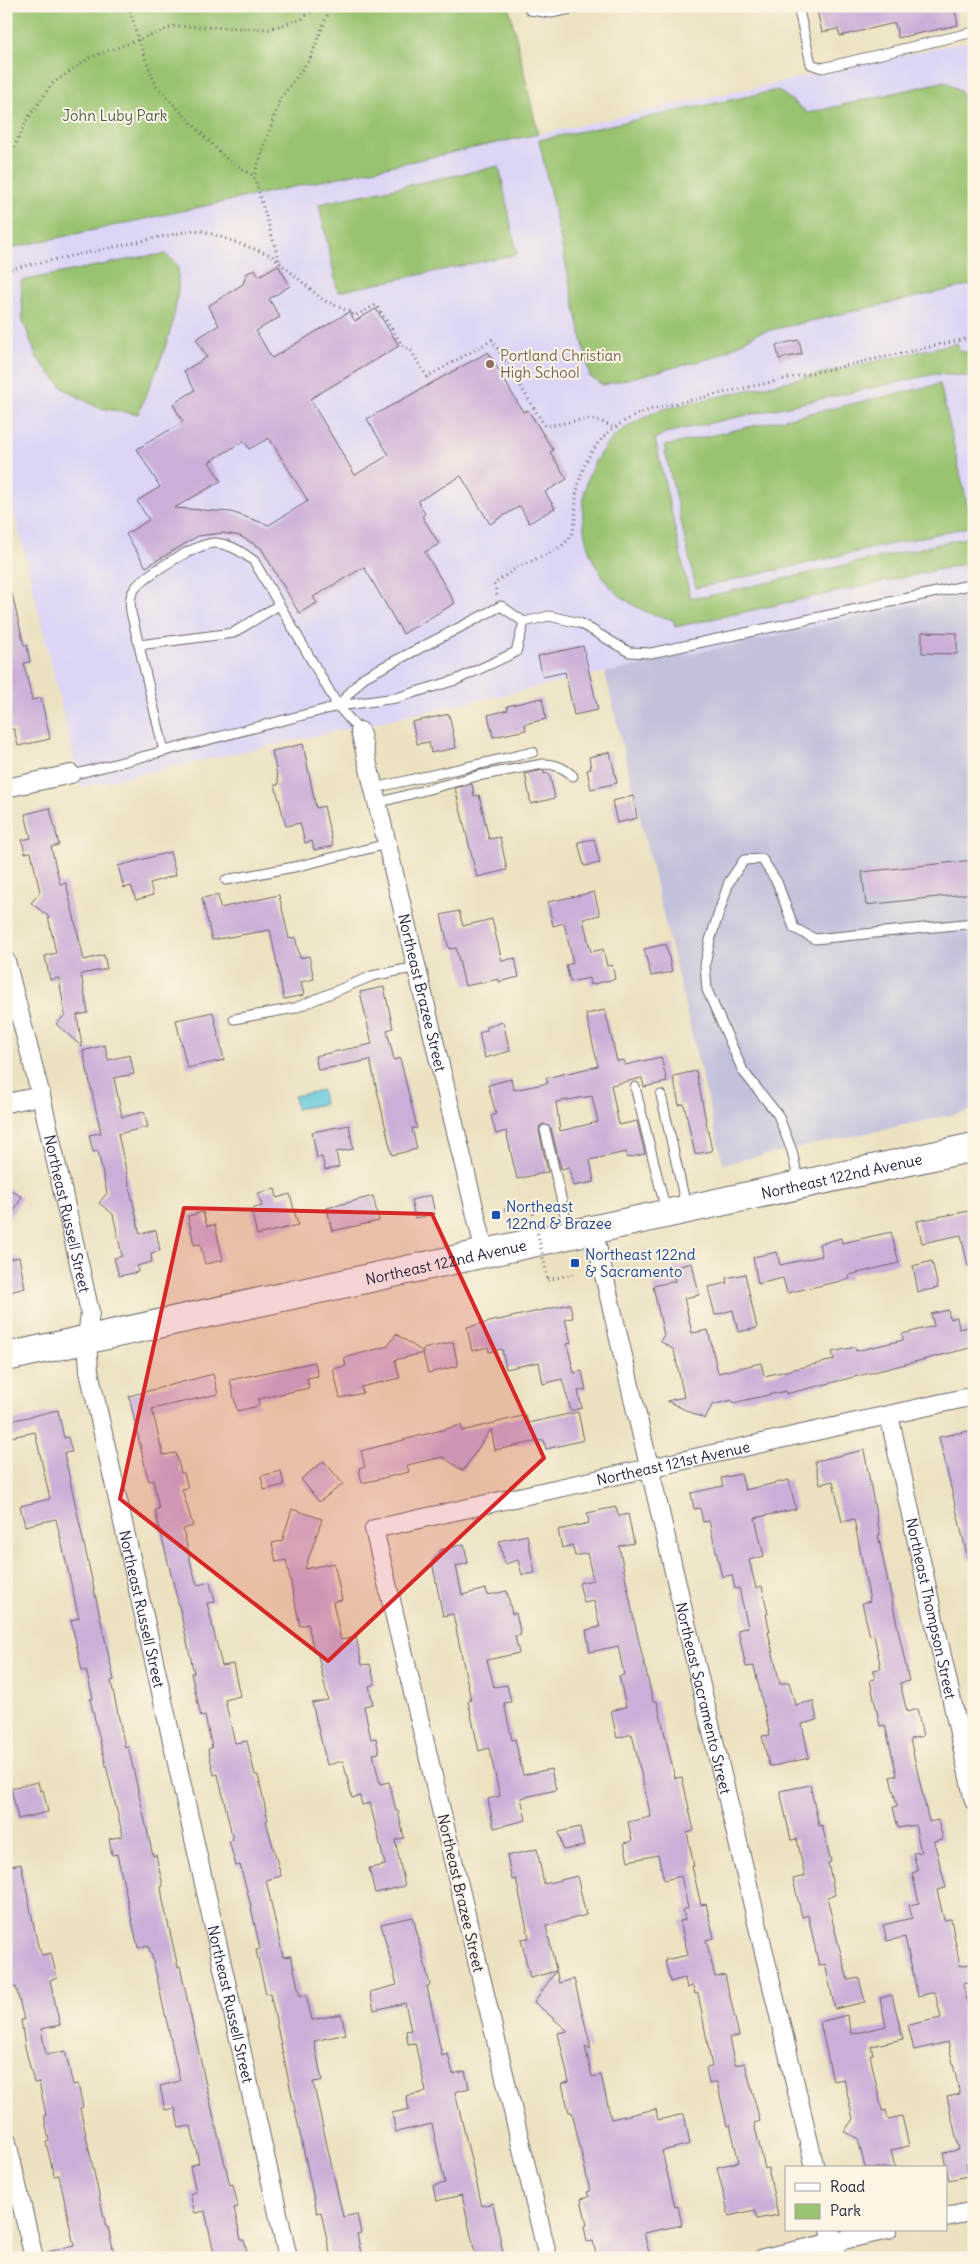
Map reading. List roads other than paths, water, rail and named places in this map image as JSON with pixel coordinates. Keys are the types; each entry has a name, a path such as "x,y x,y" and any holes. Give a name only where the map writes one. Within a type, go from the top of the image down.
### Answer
{"main road":[{"name":"Northeast 122nd Avenue","path":"6,1357 974,1147"}],"street":[{"name":"Northeast Brazee Street","path":"360,731 485,1253"},
{"path":"6,788 72,774"},
{"name":"Northeast Russell Street","path":"6,961 40,1096 90,1312 87,1339 89,1371 288,2258"},
{"path":"6,1103 40,1096"},
{"name":"Northeast Sacramento Street","path":"582,1232 648,1468 815,2166"},
{"name":"Northeast 121st Avenue","path":"374,1529 974,1396"},
{"name":"Northeast Thompson Street","path":"889,1415 974,1801"},
{"name":"Northeast Brazee Street","path":"374,1529 548,2258"},
{"path":"6,2138 34,2258"},
{"path":"948,2217 974,2211"},
{"path":"764,2258 880,2232"}],"lane":[{"path":"528,6 530,10 551,13 584,6"},
{"path":"798,6 811,64 822,68 974,32"},
{"path":"164,751 131,612 133,590 142,580 200,547 215,543 238,548 254,561 338,706 360,731"},
{"path":"338,706 364,677 501,606 524,622 550,616 580,623 629,652 651,653 974,584"},
{"path":"139,645 233,633 279,605"},
{"path":"72,774 338,706 396,698 456,680 516,652 524,622"},
{"path":"376,796 533,752"},
{"path":"376,796 542,764 553,764 564,768 573,776"},
{"path":"226,880 299,866 387,844"},
{"path":"799,1185 792,1151 778,1115 743,1071 707,990 705,965 728,882 744,860 762,859 777,882 794,928 815,939 974,923"},
{"path":"234,1019 295,1008 372,976 417,967"},
{"path":"635,1087 677,1211"},
{"path":"661,1096 677,1211"},
{"path":"546,1130 582,1232"}],"water":[{"path":"322,1090 324,1104 296,1109 294,1096"}],"place":[{"name":"Portland Christian High School","path":"490,364"},
{"name":"Northeast 122nd & Brazee","path":"496,1215"},
{"name":"Northeast 122nd & Sacramento","path":"575,1263"}],"park label":[{"name":"John Luby Park","path":"115,115"}]}
